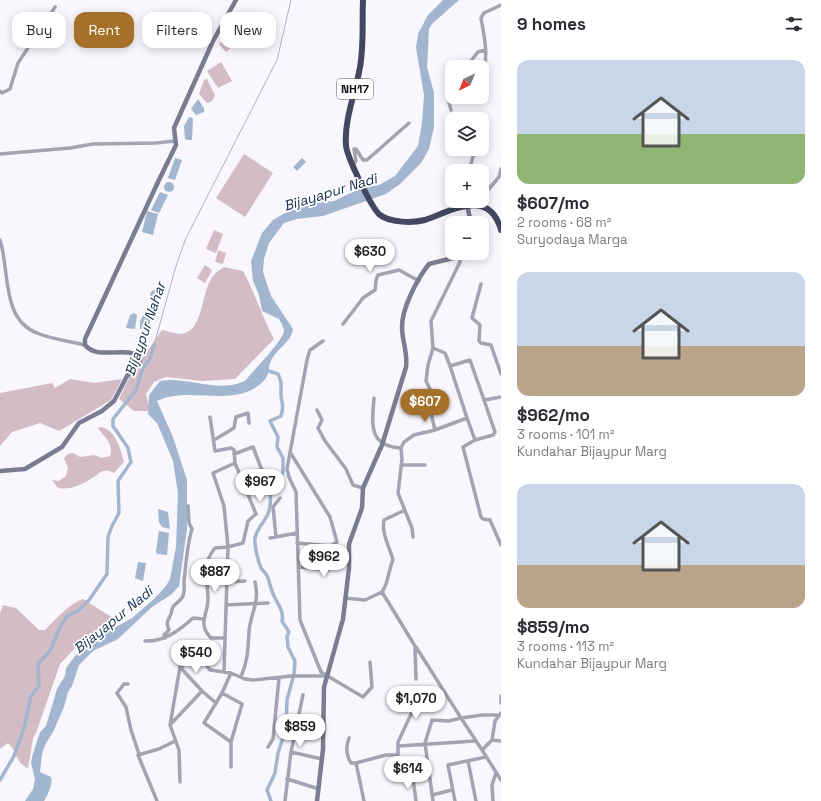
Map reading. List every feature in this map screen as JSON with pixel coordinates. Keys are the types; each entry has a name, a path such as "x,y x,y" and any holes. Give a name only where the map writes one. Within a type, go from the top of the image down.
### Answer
{"highway":[{"name":"NH17","path":"363,0 362,55 346,141 347,150 376,210 386,218 416,221 452,208"},
{"name":"NH17","path":"485,208 491,212 497,220 501,230"}],"main road":[{"path":"0,470 25,469 62,447 79,423 102,411 114,401 127,376 141,359 133,353 98,352 90,350 85,345 85,339 176,145 174,128 182,110 213,41 236,0"},
{"path":"317,801 322,759 323,708 326,676 343,619 351,537 362,508 363,488 382,445 406,367 407,356 402,327 406,308 429,264 445,260"}],"street":[{"path":"485,60 481,18 484,13 501,5"},
{"path":"0,91 2,93 10,89 18,63 55,7"},
{"path":"472,60 478,52 485,50"},
{"path":"449,104 451,110"},
{"path":"354,165 356,161 354,149 356,149 363,160 367,160 409,123"},
{"path":"0,154 70,148 93,144 151,144 175,141"},
{"path":"489,188 498,177 501,169"},
{"path":"0,240 10,298 20,324 36,333 85,345"},
{"path":"435,430 431,413 431,391 426,381 428,365 433,348 431,321 460,260"},
{"path":"343,324 363,298 375,290 378,275 399,270 419,281"},
{"path":"482,284 472,318 480,325 479,340 481,344 491,345 501,374"},
{"path":"324,341 310,350 307,360 303,386 297,406 297,416 287,474 296,492 300,620 321,672 364,697 372,687 370,662"},
{"path":"433,348 445,354 475,440"},
{"path":"450,366 470,360 494,434 475,440 464,447 481,517 483,519 490,520 501,545"},
{"path":"484,400 501,397"},
{"path":"374,398 373,419 375,435 382,445 401,448"},
{"path":"316,410 322,420 318,428 325,441 346,469 353,485 363,488"},
{"path":"214,440 234,430 236,417 248,413 249,423"},
{"path":"210,417 216,452 231,448 234,454 235,463 256,516 248,521 242,543 213,549 206,567 208,599 203,619 210,638 224,638"},
{"path":"413,537 412,528 398,493 402,465 401,448 404,442 414,435 435,430 467,418"},
{"path":"234,454 253,447 263,472"},
{"path":"290,452 330,517 337,542 331,546 298,543"},
{"path":"224,671 228,547 224,506 212,474 235,463"},
{"path":"402,465 425,465"},
{"path":"276,537 273,507 280,498"},
{"path":"165,638 164,635 169,629 166,623 167,620 174,606 181,599 185,589 184,579 187,550 189,535 192,529 189,523 188,506"},
{"path":"345,598 365,600 382,592 386,586 390,567 394,560 384,531 383,522 384,520 405,510"},
{"path":"270,538 297,533"},
{"path":"299,567 328,570 331,560 331,546"},
{"path":"331,560 348,561"},
{"path":"227,582 245,581"},
{"path":"241,677 247,664 249,630 257,604 255,582"},
{"path":"382,592 501,780"},
{"path":"226,605 268,603"},
{"path":"145,641 165,638 179,630 193,618 203,619"},
{"path":"415,646 416,679"},
{"path":"180,668 198,658 202,660 210,670 224,671 253,680 292,676 326,676"},
{"path":"180,668 216,703"},
{"path":"180,668 170,725 179,750 180,782"},
{"path":"231,673 222,693 204,723 231,742"},
{"path":"268,747 273,739 279,678"},
{"path":"128,684 124,684 120,687 117,693 126,707 130,730 139,754 138,756 157,801"},
{"path":"170,725 202,691"},
{"path":"222,693 242,704 231,742 231,767"},
{"path":"349,738 347,754 351,763 356,764 386,755 398,755 398,742 421,693"},
{"path":"285,801 291,752 303,694"},
{"path":"501,696 501,704"},
{"path":"433,801 425,744 432,720 449,721 482,715 500,714 492,740 482,750"},
{"path":"399,746 475,740"},
{"path":"492,740 501,741"},
{"path":"139,754 159,749 175,741"},
{"path":"291,752 322,759"},
{"path":"455,801 448,765 486,757"},
{"path":"468,761 476,801"},
{"path":"356,764 364,801"},
{"path":"492,801 492,785 496,773"},
{"path":"413,778 416,801"},
{"path":"287,779 319,789"},
{"path":"432,795 452,790"}],"shaded area":[{"path":"222,48 231,48 226,52"},
{"path":"221,62 232,81 218,88 207,71"},
{"path":"207,79 215,95 212,101 207,103 199,94 204,80"},
{"path":"244,154 273,173 245,217 216,198"},
{"path":"214,230 223,234 216,253 206,249"},
{"path":"218,250 226,253 223,264 215,262"},
{"path":"205,265 212,270 205,283 197,278"},
{"path":"224,267 243,271 274,339 235,379 202,381 166,377 154,382 146,394 150,411 134,411 119,399 130,376 162,330 181,334 189,331 194,326 210,282 215,274"},
{"path":"70,379 94,383 122,379 111,400 59,431 40,423 12,432 0,446 0,393 52,383 55,388"},
{"path":"100,427 110,431 113,435 119,446 124,462 114,473 106,470 78,486 58,488 52,480 59,481 66,476 68,468 64,458 68,454 73,453 80,457 94,455 102,458 110,456 110,445 98,428"},
{"path":"83,599 113,618 112,624 108,629 92,636 77,646 60,664 33,738 28,769 20,762 14,750 8,743 0,749 0,613 3,605 16,608 39,630 45,630 68,608"}],"water":[{"path":"443,0 459,0 432,24 429,29 427,67 434,93 434,127 429,149 421,163 400,184 386,194 323,216 297,219 284,223 269,243 264,259 263,272 271,296 293,329 292,334 273,357 266,378 255,388 242,394 228,396 184,395 157,401 173,437 187,480 187,529 179,586 172,594 152,607 118,639 93,651 79,665 72,686 68,692 64,707 42,754 40,772 51,777 51,786 44,801 25,801 33,789 35,779 31,763 32,757 40,732 46,726 57,689 65,676 66,668 76,655 107,632 132,618 154,599 166,586 170,579 176,547 178,493 173,461 157,423 148,414 149,395 160,381 171,380 224,386 234,385 245,381 278,342 284,331 283,326 279,319 262,311 259,295 253,281 251,261 262,233 273,220 285,213 312,203 334,201 361,188 379,185 395,176 418,146 422,123 424,95 416,48 418,34 428,15"},
{"path":"198,99 204,108 204,112 196,115 191,109"},
{"path":"189,117 193,118 192,140 185,139 184,126"},
{"path":"175,158 182,160 175,180 168,178"},
{"path":"302,158 306,162 297,171 293,167"},
{"path":"167,182 171,182 174,187 171,192 167,192 164,189 164,185"},
{"path":"160,192 168,195 159,213 151,210"},
{"path":"147,211 158,214 153,235 142,232"},
{"path":"153,290 157,290 160,295 157,300 153,300 150,297 150,293"},
{"path":"134,313 137,315 135,329 126,328 130,315"},
{"path":"143,315 151,315 149,329 140,329 140,321"},
{"path":"158,509 168,512 170,529 162,527 159,522"},
{"path":"159,531 169,533 167,555 157,554 156,551"},
{"path":"138,562 146,563 143,581 135,578"}],"waterway":[{"name":"Bijaypur Nahar","path":"154,345 176,266 186,238 277,60 291,0"},
{"name":"Bijaypur Nahar","path":"0,780 14,756 24,728 31,696 39,686 38,664 50,651 60,627 67,616 79,610 89,600 107,574 108,537 119,513 118,481 131,462 128,448 113,426 113,419 136,390 143,368 150,359 154,345"},
{"path":"266,370 278,374 281,381 281,397 283,406 281,416 270,421 278,437 277,447 283,458 283,473 277,477 271,485 269,511 256,534 255,545 261,568 266,574 281,611 282,621 289,632 287,636 288,647 295,661 294,674 287,700 286,729 278,753 275,773 267,790 271,801"}],"water label":[{"name":"Bijayapur Nadi","path":"330,192"},
{"name":"Bijayapur Nadi","path":"113,620"}]}
